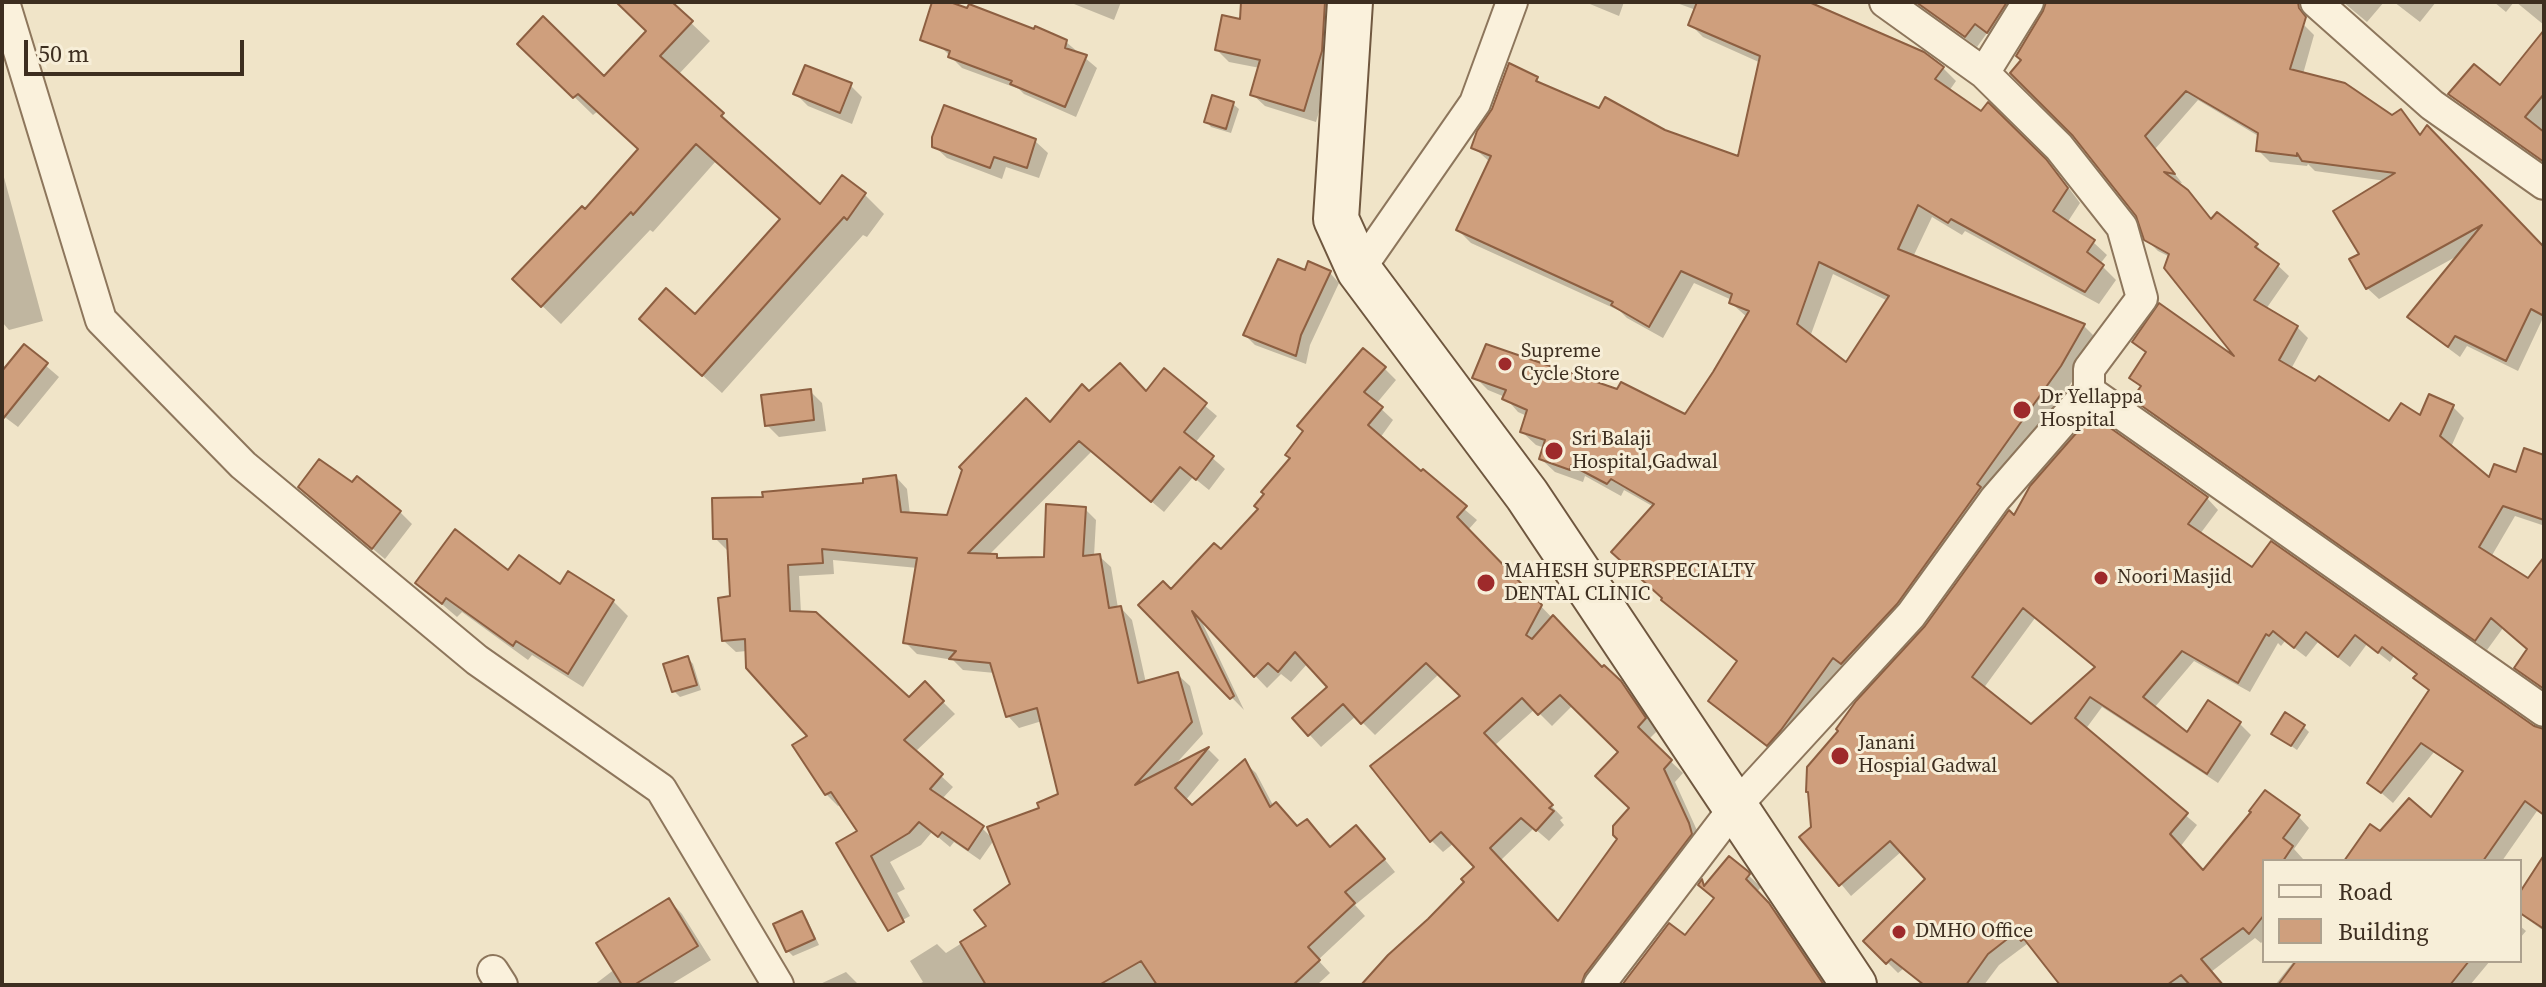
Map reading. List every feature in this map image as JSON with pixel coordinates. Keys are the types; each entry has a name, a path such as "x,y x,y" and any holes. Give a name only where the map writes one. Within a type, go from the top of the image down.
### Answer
{"main road":[{"path":"1350,2 1336,219 1359,270 1527,495 1854,985"}],"street":[{"path":"4,2 101,320 243,465 477,660 661,789 778,985"},
{"path":"1359,270 1475,103 1512,2"},
{"path":"1599,985 1734,808 1911,615 1995,499 2089,391 2089,369 2142,298 2122,227 2059,147 1984,73 1885,2"},
{"path":"1984,73 2028,2"},
{"path":"2316,2 2432,105 2544,184"},
{"path":"2089,391 2544,711"}],"building":[{"path":"616,2 672,2 693,21 660,56 724,113 721,116 820,204 842,175 866,193 847,220 844,217 702,376 639,319 666,288 695,314 780,219 696,144 633,215 631,212 541,307 512,279 582,206 585,209 638,149 578,94 573,98 517,44 543,16 604,76 646,31"},
{"path":"932,2 950,2 967,8 969,4 1034,29 1035,26 1067,40 1065,48 1087,55 1065,107 1010,84 1012,81 948,57 950,51 920,40"},
{"path":"1241,2 1325,2 1322,51 1304,111 1250,95 1260,60 1215,50 1222,15 1240,19"},
{"path":"1697,2 1809,2 1924,52 1944,67 1935,79 1981,111 1988,102 2046,159 2068,188 2053,211 2095,240 2087,252 2104,265 2085,292 1951,219 1948,223 1918,205 1898,249 2085,324 2061,366 1977,484 1981,487 1897,604 1841,664 1833,658 1767,746 1708,701 1737,661 1661,600 1611,552 1654,504 1611,479 1607,484 1571,465 1570,470 1539,459 1545,440 1520,432 1527,410 1502,399 1506,390 1472,378 1486,344 1617,389 1621,382 1685,414 1713,372 1749,311 1729,303 1732,294 1681,271 1649,327 1611,305 1613,302 1456,230 1491,156 1471,148 1477,131 1492,109 1509,63 1538,77 1536,81 1599,108 1605,97 1665,130 1738,156 1760,56 1688,25","holes":["1819,262 1889,296 1846,362 1797,324"]},
{"path":"1916,2 2007,2 1987,33 1975,24 1965,37"},
{"path":"2046,2 2298,2 2306,17 2290,69 2345,83 2392,115 2401,109 2420,135 2427,125 2544,247 2544,316 2531,309 2506,361 2455,336 2448,347 2407,317 2482,225 2366,289 2349,259 2359,254 2333,211 2395,173 2302,161 2297,153 2297,156 2256,151 2258,133 2186,91 2145,136 2175,174 2164,172 2188,190 2211,219 2217,212 2279,264 2254,300 2298,326 2279,360 2315,381 2319,376 2389,421 2401,403 2420,415 2429,394 2454,405 2440,436 2489,477 2494,464 2516,472 2524,448 2544,455 2544,520 2503,506 2479,547 2528,578 2544,557 2544,689 2514,668 2527,649 2491,618 2475,641 2132,399 2141,386 2129,378 2146,352 2132,342 2159,303 2234,356 2164,268 2169,254 2144,240 2136,216 2073,136 2010,73 2021,60 2016,56"},
{"path":"2544,30 2544,94 2525,117 2544,132 2544,162 2448,94 2474,64 2500,85"},
{"path":"805,65 852,83 840,113 793,94"},
{"path":"1212,95 1234,102 1226,129 1204,122"},
{"path":"944,105 1036,139 1027,168 994,157 990,168 932,147 932,137"},
{"path":"1278,259 1305,270 1308,261 1331,271 1301,335 1296,356 1243,335"},
{"path":"24,344 48,363 2,420 2,371"},
{"path":"1363,348 1386,367 1364,392 1383,407 1368,425 1467,506 1457,517 1542,605 1526,635 1532,639 1553,615 1602,667 1604,665 1621,681 1646,718 1638,727 1672,760 1664,769 1692,834 1585,974 1581,985 1361,985 1464,882 1461,879 1474,867 1441,832 1430,842 1370,766 1460,696 1426,663 1361,724 1343,704 1308,736 1292,718 1327,687 1295,652 1278,672 1268,663 1254,677 1192,611 1234,696 1230,699 1138,605 1163,581 1171,589 1214,543 1221,549 1258,509 1254,506 1264,494 1261,492 1290,458 1285,455 1303,431 1297,426","holes":["1560,695 1618,752 1595,776 1629,808 1613,826 1613,835 1617,839 1558,921 1490,848 1521,818 1536,831 1554,811 1549,808 1553,805 1484,733 1522,698 1538,715"]},
{"path":"1120,363 1146,391 1164,368 1207,403 1184,432 1214,456 1196,480 1180,467 1151,502 1079,441 968,553 997,554 997,558 1044,557 1046,504 1086,507 1083,556 1100,554 1109,608 1121,606 1138,683 1178,672 1192,722 1135,785 1209,747 1175,788 1192,805 1245,759 1270,807 1276,802 1297,826 1307,819 1330,847 1356,825 1385,859 1345,892 1355,903 1308,947 1320,960 1293,985 1157,985 1141,961 1099,985 986,985 960,942 986,926 974,910 1010,884 987,827 1039,808 1037,803 1058,794 1037,708 1006,717 990,663 949,659 956,651 903,643 917,558 822,549 823,563 788,565 790,611 816,612 909,697 925,681 944,701 904,740 943,774 930,789 984,826 968,850 942,832 938,837 919,822 909,833 871,856 904,922 888,931 836,843 857,831 831,792 825,795 792,745 807,736 746,668 745,639 722,641 718,598 730,596 727,539 713,539 712,498 763,497 762,492 863,483 863,479 896,475 901,512 947,515 962,470 959,467 1026,398 1050,422 1082,384 1089,391"},
{"path":"811,389 814,420 765,426 761,395"},
{"path":"2092,415 2208,497 2188,524 2252,567 2271,541 2534,726 2544,729 2544,815 2525,801 2484,859 2345,859 2370,824 2380,831 2409,798 2431,817 2463,771 2421,743 2381,793 2367,783 2429,690 2413,678 2417,674 2382,647 2378,653 2355,635 2338,657 2306,632 2294,648 2273,631 2269,636 2266,634 2238,683 2182,651 2143,697 2187,732 2208,700 2241,722 2207,774 2090,697 2075,718 2188,813 2170,834 2203,870 2251,812 2265,790 2300,815 2283,838 2293,846 2284,859 2262,859 2262,918 2249,934 2243,928 2201,959 2223,985 2190,985 2181,975 2167,985 2060,985 2024,939 2021,941 2015,933 1988,954 1966,985 1924,985 1891,959 1886,964 1863,941 1925,879 1890,841 1839,886 1799,837 1811,827 1806,792 1807,767 1838,731 1836,729 1856,701 1925,626 2009,510 2014,515 2030,486","holes":["2023,608 2095,667 2031,724 1972,677"]},
{"path":"319,459 352,482 357,476 401,511 372,549 298,487"},
{"path":"455,529 508,570 519,555 560,584 568,571 614,600 568,674 516,641 513,646 446,598 442,604 415,583"},
{"path":"688,656 697,685 672,692 663,664"},
{"path":"2285,712 2305,725 2291,746 2271,734"},
{"path":"2544,855 2544,929 2522,914 2522,889"},
{"path":"1729,856 1749,872 1746,879 1769,903 1824,985 1622,985 1669,923 1685,935 1714,898 1698,885 1702,879 1704,886"},
{"path":"669,898 698,946 634,985 622,985 596,943"},
{"path":"802,911 815,939 786,952 773,924"},
{"path":"2294,963 2467,963 2450,985 2278,985"}],"place":[{"name":"Supreme Cycle Store","path":"1505,364"},
{"name":"Dr Yellappa Hospital","path":"2022,410"},
{"name":"Sri Balaji Hospital,Gadwal","path":"1554,451"},
{"name":"Noori Masjid","path":"2101,578"},
{"name":"MAHESH SUPERSPECIALTY DENTAL CLINIC","path":"1486,583"},
{"name":"Janani Hospial Gadwal","path":"1840,756"},
{"name":"DMHO Office","path":"1899,932"}]}
